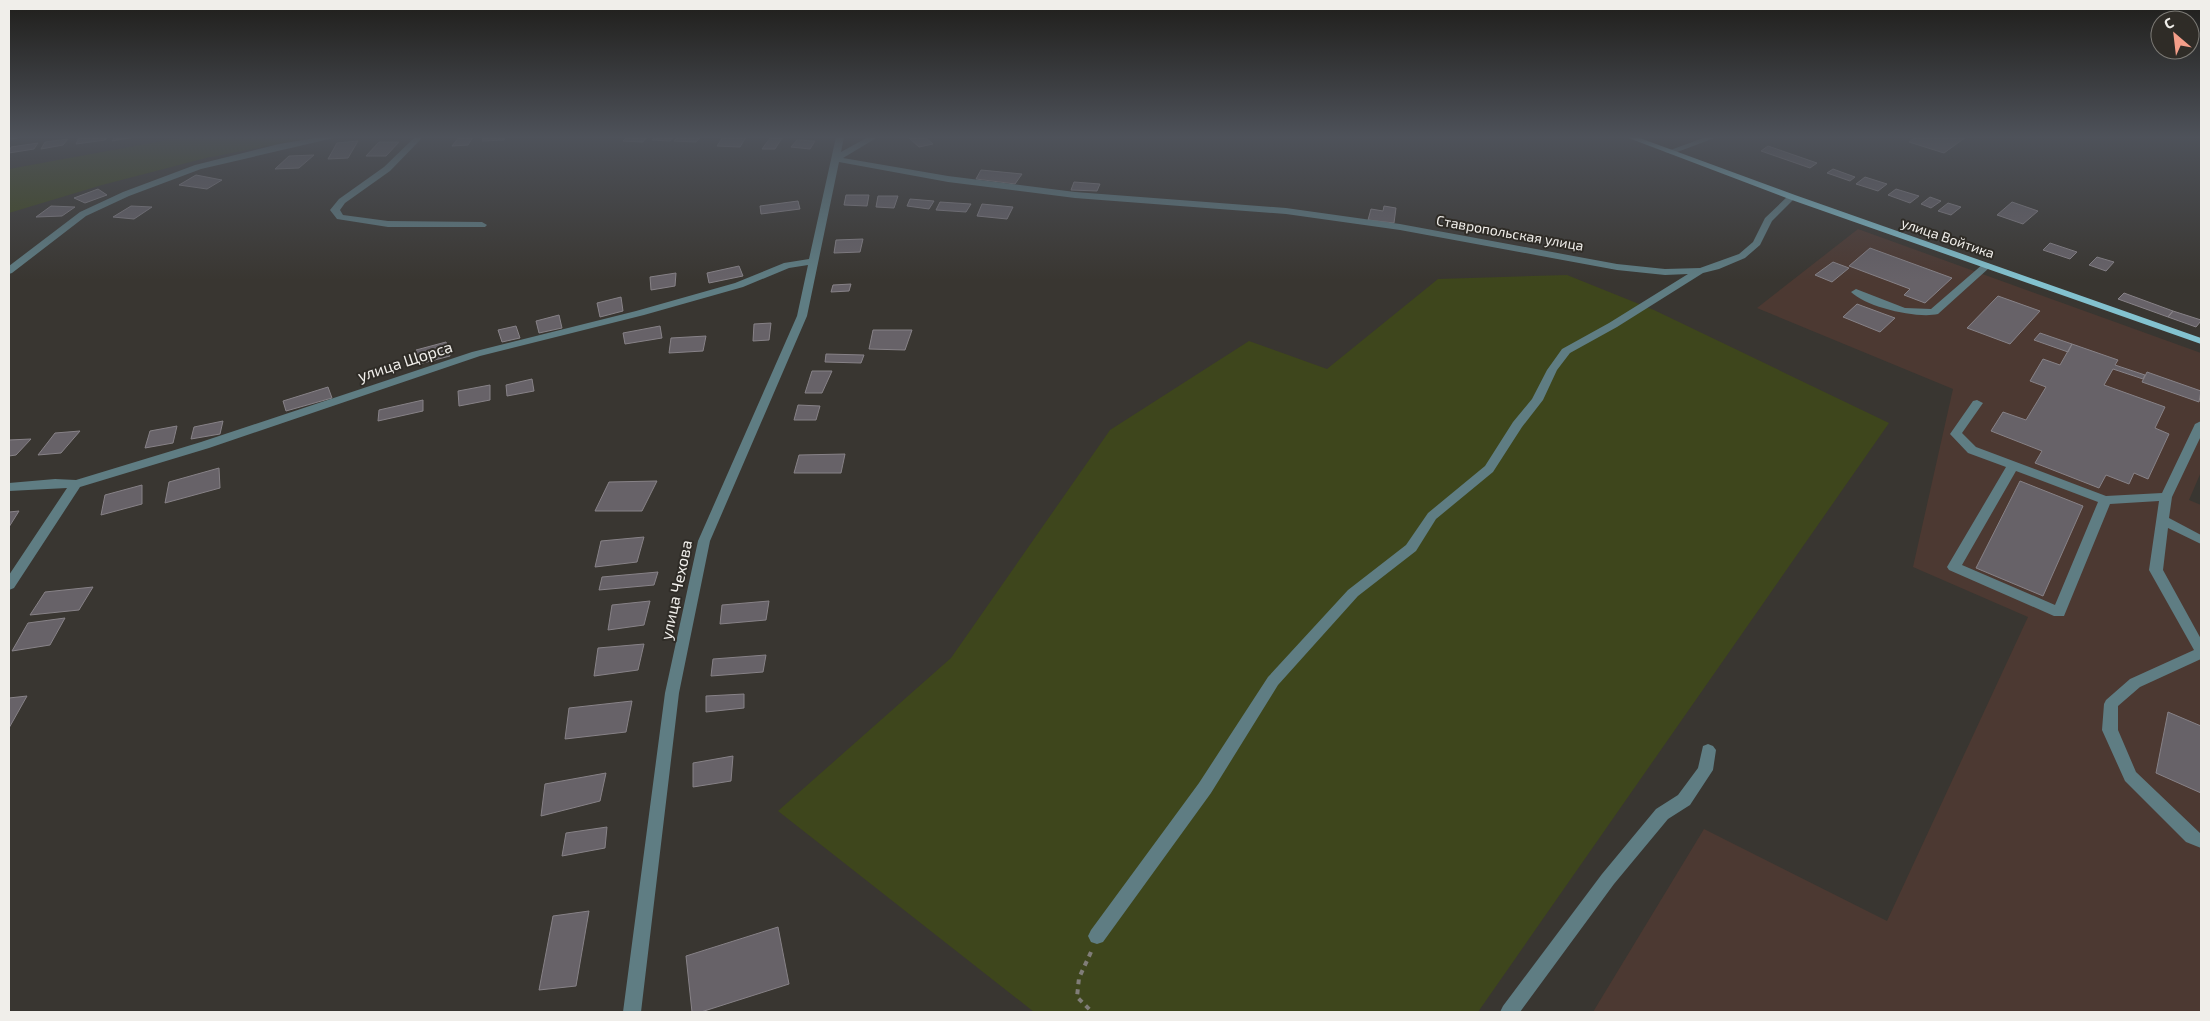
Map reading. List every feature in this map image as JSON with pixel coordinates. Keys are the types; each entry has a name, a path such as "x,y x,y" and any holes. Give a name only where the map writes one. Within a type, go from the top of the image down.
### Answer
{"main road":[{"name":"улица Войтика","path":"1758,185 2201,342"}],"street":[{"path":"9,271 83,214 151,185"},
{"path":"365,185 342,201 335,210 340,216 388,224 482,225"},
{"name":"улица Чехова","path":"632,1012 672,693 704,541 802,316 829,185"},
{"name":"Ставропольская улица","path":"993,185 1075,195 1286,212 1390,226 1618,267 1665,272 1700,271 1716,267 1742,256 1757,243 1768,220 1792,197"},
{"name":"улица Щорса","path":"9,487 55,483 76,484 205,445 476,354 640,313 739,284 788,265 812,261"},
{"path":"1856,292 1906,311 1923,314 1934,312 1986,266"},
{"path":"1097,936 1205,788 1273,681 1353,593 1411,548 1432,516 1490,469 1517,425 1537,400 1552,370 1566,351 1613,325 1700,271"},
{"path":"1977,403 1956,434 1972,450 2105,500 2166,498"},
{"path":"2201,424 2166,498 2156,570 2201,652 2135,683 2111,704 2110,730 2130,776 2192,837 2201,841"},
{"path":"2013,465 1954,567 2059,612 2105,500"},
{"path":"9,585 76,484"},
{"path":"2163,520 2201,540"},
{"path":"1509,1012 1608,879 1662,814 1684,800 1705,770 1708,750"}],"path":[{"path":"1092,1012 1077,997 1079,978 1097,936"}],"shaded area":[{"path":"1858,229 2201,353 2201,472 2189,500 2201,505 2201,1012 1593,1012 1704,829 1887,921 2028,617 1913,567 1953,389 1757,308"}],"green space":[{"path":"9,185 103,185 102,185 9,213"},
{"path":"1567,275 1654,310 1889,423 1478,1012 1034,1012 778,811 951,658 1110,430 1249,341 1327,369 1438,279"}],"building":[{"path":"180,185 214,185 207,189"},
{"path":"1073,185 1100,185 1097,191 1071,190"},
{"path":"1858,185 1886,185 1878,191"},
{"path":"98,189 107,195 85,203 74,198"},
{"path":"1896,189 1919,196 1910,203 1888,195"},
{"path":"846,195 869,195 867,206 844,205"},
{"path":"878,196 898,196 894,208 876,207"},
{"path":"1930,197 1941,201 1931,208 1921,204"},
{"path":"910,199 934,201 929,209 907,206"},
{"path":"798,201 800,209 761,214 760,206"},
{"path":"940,202 971,204 966,212 936,210"},
{"path":"2012,202 2038,211 2023,224 1997,215"},
{"path":"1948,203 1961,207 1951,215 1938,211"},
{"path":"982,204 1013,207 1007,219 977,216"},
{"path":"51,206 75,207 62,216 36,217"},
{"path":"131,206 152,207 134,219 113,217"},
{"path":"1384,206 1396,208 1394,223 1368,220 1371,209 1383,211"},
{"path":"863,239 860,252 834,253 836,240"},
{"path":"2050,243 2077,252 2070,259 2043,250"},
{"path":"1870,248 1952,278 1925,303 1904,295 1910,289 1849,266"},
{"path":"2097,257 2114,262 2106,271 2089,265"},
{"path":"1833,262 1849,268 1832,282 1815,275"},
{"path":"739,266 743,276 709,283 707,273"},
{"path":"676,273 675,286 651,290 650,277"},
{"path":"851,284 849,291 831,292 833,285"},
{"path":"2124,293 2173,311 2168,317 2118,299"},
{"path":"1998,296 2040,311 2010,344 1967,328"},
{"path":"621,297 623,311 600,317 597,303"},
{"path":"1857,304 1895,318 1880,332 1843,317"},
{"path":"2173,311 2201,321 2196,327 2168,317"},
{"path":"559,315 562,328 539,333 536,321"},
{"path":"771,323 769,340 753,341 754,324"},
{"path":"516,326 520,338 502,342 498,330"},
{"path":"660,326 662,338 625,344 623,333"},
{"path":"873,330 912,330 905,350 869,349"},
{"path":"2040,333 2072,344 2068,352 2034,340"},
{"path":"706,336 703,351 669,353 671,338"},
{"path":"446,342 450,356 419,364 416,350"},
{"path":"2072,344 2118,360 2115,365 2145,375 2143,379 2113,369 2104,385 2165,407 2155,428 2169,434 2148,479 2134,473 2129,484 2106,475 2099,488 2035,463 2042,451 1991,431 2003,412 2026,420 2046,387 2030,381 2043,359 2060,365"},
{"path":"826,354 864,355 861,363 825,362"},
{"path":"812,371 832,371 822,393 805,393"},
{"path":"2147,372 2201,391 2199,402 2142,382"},
{"path":"532,379 534,391 507,396 506,385"},
{"path":"490,385 490,400 459,406 458,391"},
{"path":"328,387 332,398 286,411 283,401"},
{"path":"423,400 423,411 378,421 379,410"},
{"path":"798,405 820,406 816,420 794,420"},
{"path":"223,421 220,434 191,439 194,427"},
{"path":"177,426 173,443 145,448 150,431"},
{"path":"80,431 61,453 38,455 55,433"},
{"path":"31,439 16,455 9,456 9,440"},
{"path":"845,454 841,473 794,473 799,455"},
{"path":"219,468 220,488 165,503 169,482"},
{"path":"657,481 642,511 595,511 609,482"},
{"path":"2020,481 2083,506 2043,596 1976,568"},
{"path":"142,485 142,504 101,515 105,495"},
{"path":"19,511 9,527 9,512"},
{"path":"644,537 637,562 595,567 601,541"},
{"path":"658,572 654,585 599,590 602,577"},
{"path":"93,587 79,610 30,615 45,592"},
{"path":"650,601 644,625 608,630 612,605"},
{"path":"769,601 766,620 720,624 722,605"},
{"path":"65,618 50,645 12,651 28,623"},
{"path":"644,644 638,670 594,676 598,648"},
{"path":"766,655 763,672 711,676 713,659"},
{"path":"744,694 744,708 706,712 706,696"},
{"path":"27,696 9,728 9,698"},
{"path":"632,701 626,732 565,739 569,708"},
{"path":"2168,712 2201,726 2201,793 2156,773"},
{"path":"733,756 731,781 693,787 693,763"},
{"path":"606,773 600,801 541,816 545,784"},
{"path":"607,827 605,848 562,856 566,833"},
{"path":"589,911 576,986 539,990 553,916"},
{"path":"778,927 789,984 701,1012 692,1012 686,956"}]}
